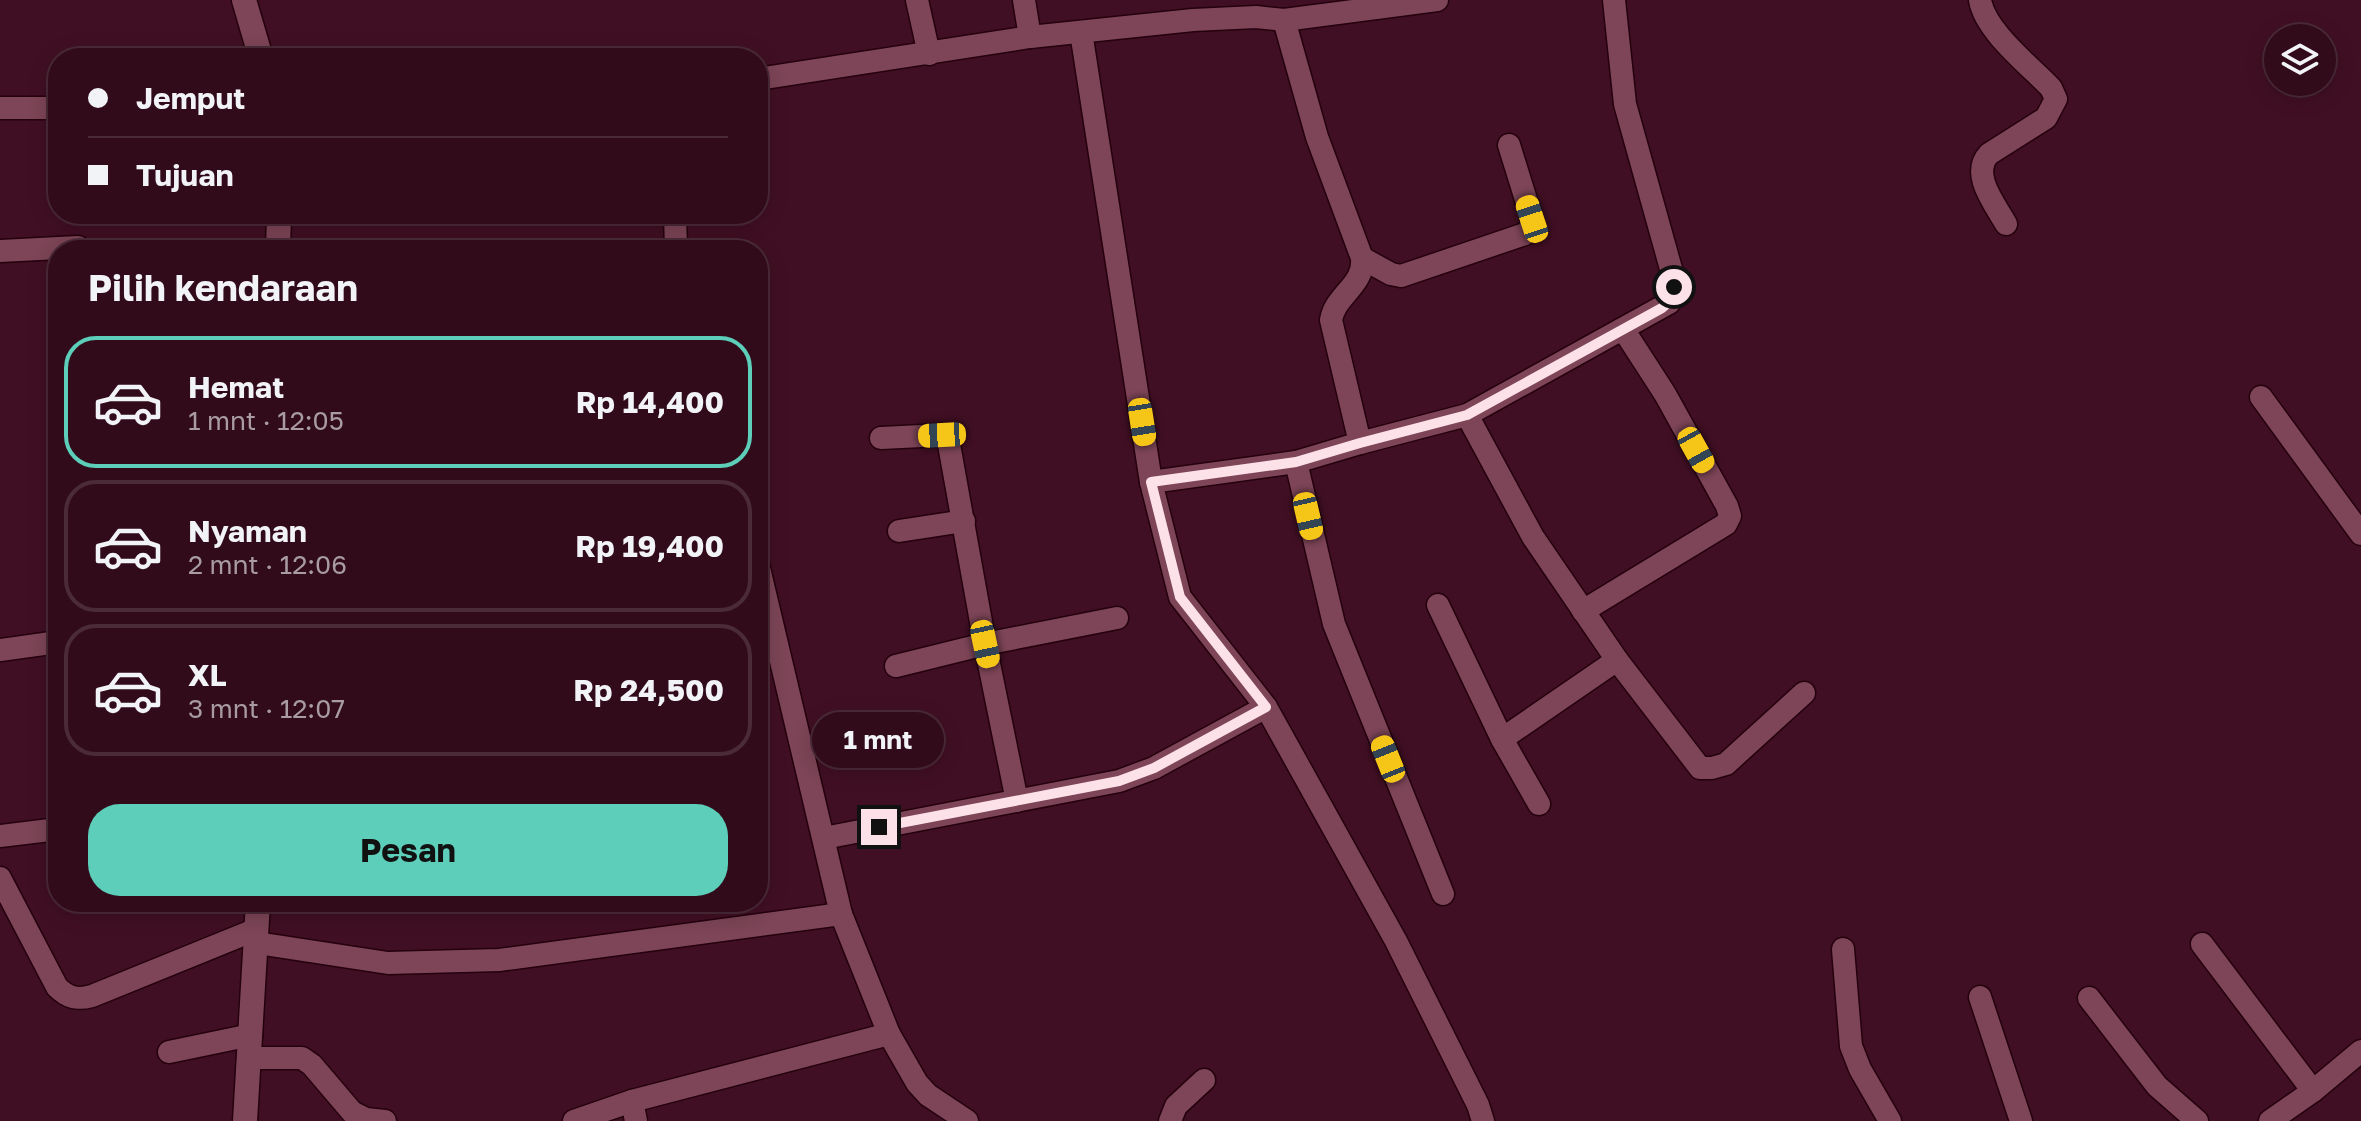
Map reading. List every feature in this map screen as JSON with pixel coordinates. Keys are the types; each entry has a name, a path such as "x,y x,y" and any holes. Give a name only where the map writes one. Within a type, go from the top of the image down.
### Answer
{"street":[{"path":"244,0 258,48"},
{"path":"917,0 929,54"},
{"path":"1024,0 1030,37"},
{"path":"768,78 1030,37 1193,20 1255,8 1284,20 1376,4 1437,0"},
{"path":"1151,482 1296,462 1467,415 1669,303 1674,287 1625,104 1614,0"},
{"path":"1980,0 1982,11 1992,28 2051,88 2056,99 2046,118 1983,161 1982,179 2006,224"},
{"path":"1284,20 1317,137 1362,258 1360,276 1337,304 1331,320 1360,443"},
{"path":"1081,32 1151,482 1180,597 1266,707 1396,941 1478,1105 1483,1121"},
{"path":"0,108 48,108"},
{"path":"1362,258 1401,276 1525,234 1530,229 1532,219 1509,145"},
{"path":"0,251 48,249"},
{"path":"1583,611 1726,524 1730,516 1665,394 1623,329"},
{"path":"2261,397 2361,534"},
{"path":"1467,415 1533,537 1617,660 1700,768 1726,764 1804,693"},
{"path":"881,438 942,435 948,439 1017,801"},
{"path":"1296,462 1334,624 1443,894"},
{"path":"899,531 964,521"},
{"path":"1438,605 1502,739 1539,804"},
{"path":"768,606 841,914 889,1034 917,1083 928,1095 967,1121"},
{"path":"896,666 985,644 1117,618"},
{"path":"0,650 48,643"},
{"path":"1502,739 1617,660"},
{"path":"824,838 1119,781 1154,768 1266,707"},
{"path":"0,836 48,830"},
{"path":"0,878 57,987 73,998 92,996 257,936 388,963 499,960 841,914"},
{"path":"245,1121 258,912"},
{"path":"2202,944 2313,1091"},
{"path":"1843,949 1851,1046 1884,1119"},
{"path":"1980,997 2021,1121"},
{"path":"2089,998 2157,1086 2197,1121"},
{"path":"574,1121 634,1111 889,1034"},
{"path":"169,1052 250,1047 302,1058 312,1065 352,1112 366,1119 385,1121"},
{"path":"2270,1121 2313,1091 2361,1051"},
{"path":"1170,1121 1176,1106 1204,1080"}],"route":[{"path":"879,827 1119,781 1154,768 1266,707 1180,597 1151,482 1296,462 1467,415 1662,308 1672,299 1674,287"}]}
